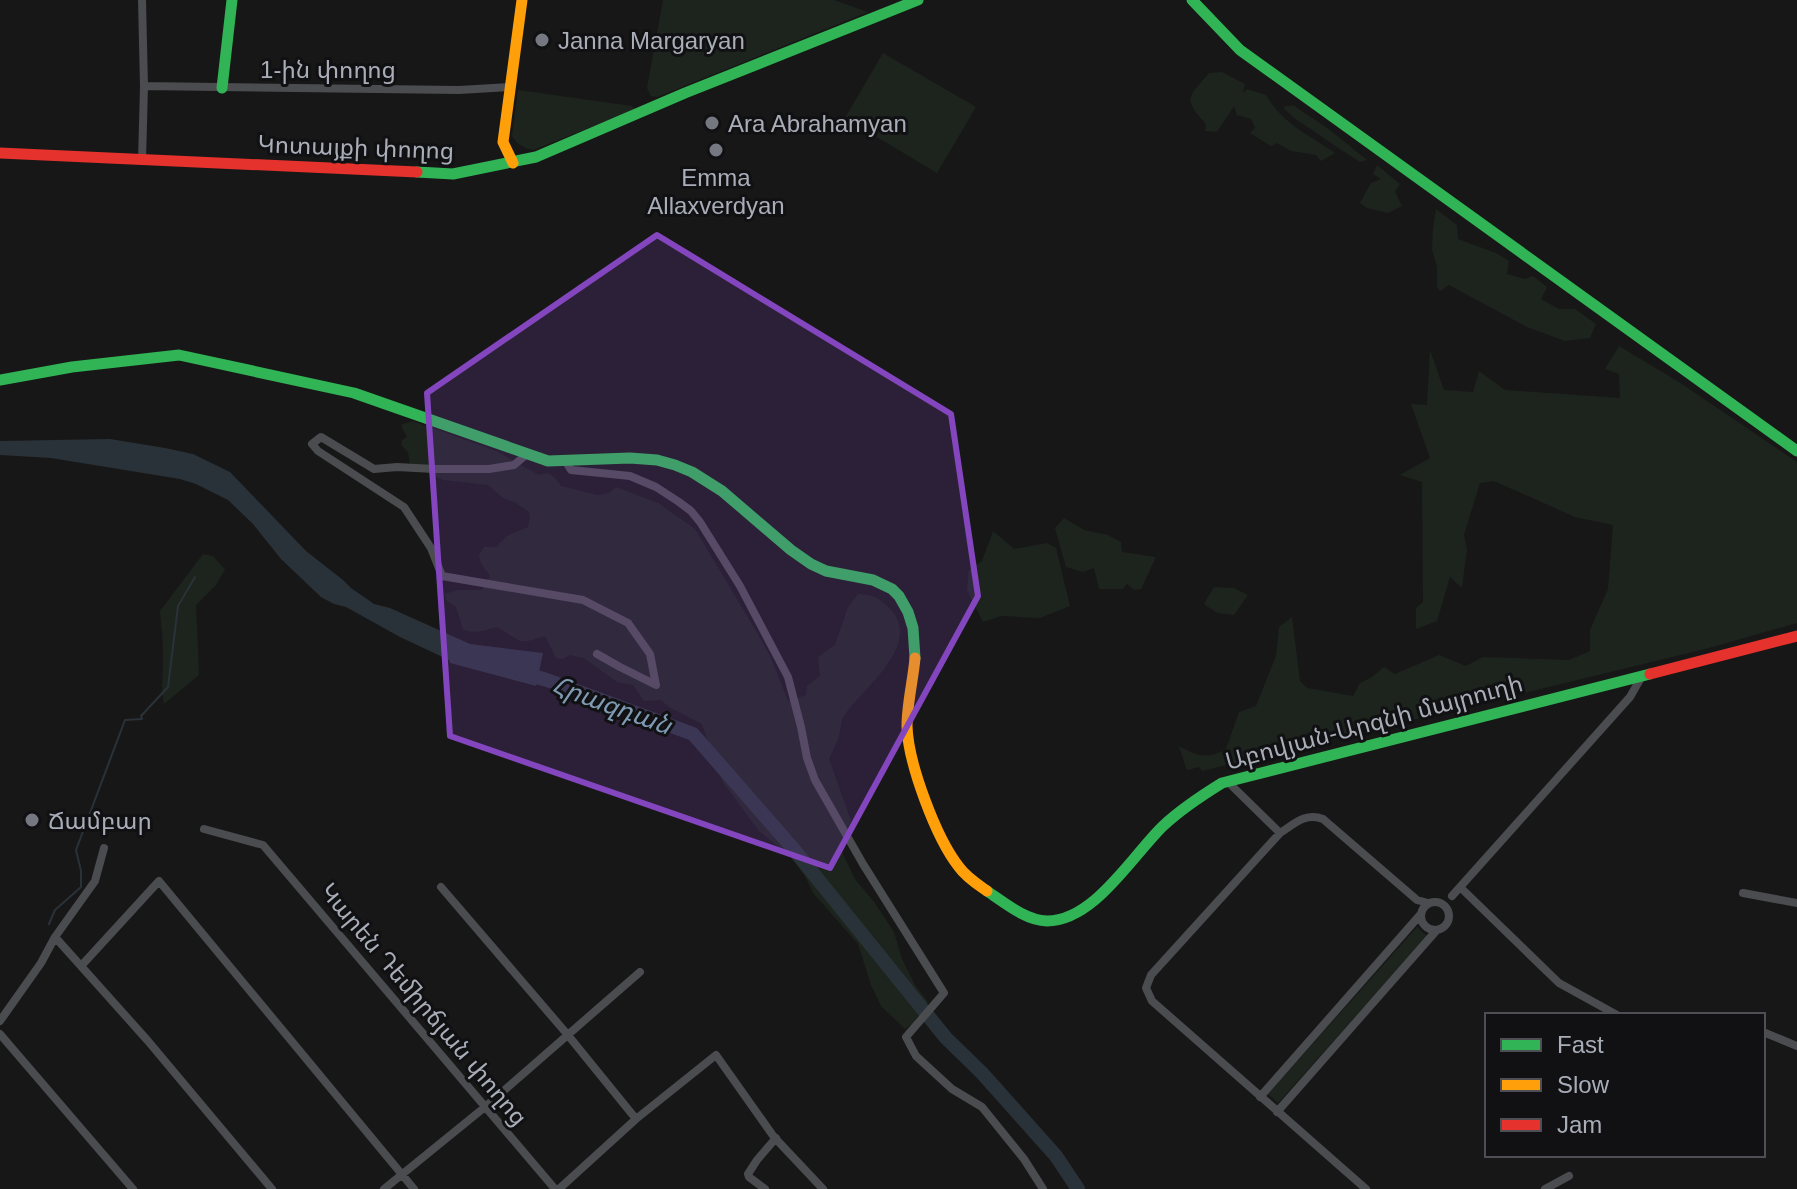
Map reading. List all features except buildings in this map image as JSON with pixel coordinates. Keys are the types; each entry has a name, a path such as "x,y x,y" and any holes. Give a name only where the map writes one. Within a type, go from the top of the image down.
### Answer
{"main road":[{"path":"222,88 232,0"},
{"path":"513,163 503,142 522,0"},
{"name":"Կոտայքի փողոց","path":"0,153 453,174 536,157 685,93 918,0"},
{"path":"1192,0 1240,50 1797,451"},
{"path":"0,380 72,367 179,355 354,393 548,461 566,462"},
{"name":"Աբովյան-Արզնի մայրուղի","path":"566,462 615,458 657,460 678,466 717,485 808,563 827,573 888,584 906,608 914,632 916,657 907,727 909,749 944,844 959,867 982,887 1028,918 1049,922 1069,917 1087,906 1172,817 1227,781 1797,636"}],"street":[{"path":"142,0 142,161"},
{"name":"1-ին փողոց","path":"144,86 459,90 511,87"},
{"path":"527,454 514,465 489,469 374,469 321,437 312,444 404,507 431,548 442,576 583,600 628,623 650,654 656,685 597,654"},
{"path":"566,462 571,470 630,476 656,487 691,511 700,522 740,586 788,677 815,780 863,864 944,993 906,1037 916,1056 952,1089 982,1107 1024,1159 1043,1189"},
{"path":"1452,896 1630,697 1642,675"},
{"path":"1227,781 1280,833"},
{"path":"1366,1189 1152,1001 1146,988 1151,975 1280,833 1305,817 1323,819 1417,900 1423,910 1424,925 1436,931"},
{"name":"Կարեն Դեմիրճյան փողոց","path":"204,829 263,845 557,1189"},
{"path":"0,1021 95,881 104,848"},
{"path":"82,965 159,881 414,1189"},
{"path":"441,887 636,1119"},
{"path":"1460,887 1559,983 1613,1013"},
{"path":"1743,893 1797,903"},
{"path":"1260,1097 1423,910 1438,902 1443,904 1449,914 1445,926 1436,931 1277,1112"},
{"path":"55,937 272,1189"},
{"path":"384,1189 485,1107 640,972"},
{"path":"1765,1033 1797,1046"},
{"path":"0,1034 133,1189"},
{"path":"557,1189 636,1119 716,1055 776,1138 823,1189"},
{"path":"765,1189 748,1174 776,1138"},
{"path":"1545,1189 1569,1176"}],"highlighted area":[{"path":"657,235 951,414 978,596 830,868 450,736 427,393"}],"shaded area":[{"path":"663,0 834,0 868,12 657,97 651,96 647,88"},
{"path":"883,53 976,107 937,173 845,118"},
{"path":"1222,72 1245,84 1243,93 1247,89 1266,95 1289,122 1335,153 1321,161 1316,155 1291,151 1277,143 1271,146 1250,133 1255,128 1251,119 1237,115 1234,106 1217,132 1205,131 1206,124 1193,109 1192,93 1209,73"},
{"path":"518,90 632,106 635,110 533,150 521,145 512,136"},
{"path":"1293,105 1367,160 1360,162 1297,120 1283,107"},
{"path":"1377,165 1400,184 1395,192 1402,206 1388,213 1360,203 1371,183 1381,179 1373,174"},
{"path":"1436,209 1457,225 1458,239 1509,261 1507,274 1525,279 1533,276 1547,287 1541,299 1559,309 1575,309 1596,324 1590,338 1565,341 1527,327 1449,285 1440,291 1432,250"},
{"path":"1619,346 1679,382 1797,462 1797,623 1709,648 1202,771 1199,767 1186,768 1179,746 1202,755 1213,755 1226,749 1239,712 1256,706 1276,656 1279,627 1292,617 1300,681 1307,688 1353,696 1360,683 1384,667 1395,674 1439,655 1466,666 1483,657 1569,660 1590,651 1590,630 1608,589 1613,525 1575,517 1494,481 1480,483 1464,535 1467,549 1462,588 1450,577 1437,621 1416,629 1416,608 1423,602 1422,482 1400,475 1430,458 1411,404 1427,405 1430,350 1444,390 1473,392 1479,371 1505,390 1620,398 1619,374 1605,369"},
{"path":"413,421 496,451 539,475 548,473 561,486 597,495 609,493 616,487 658,503 695,529 771,658 788,701 806,695 807,686 820,676 818,657 835,645 848,607 858,594 876,598 890,609 898,622 900,636 896,650 877,678 844,715 829,759 851,821 841,845 842,852 855,879 894,932 902,959 928,1002 912,1024 905,1029 881,1006 858,944 813,893 789,855 759,831 722,781 702,724 661,700 644,701 633,685 617,682 584,658 570,655 556,658 545,636 523,641 497,627 475,632 463,629 456,607 446,600 445,594 457,590 482,590 490,576 479,555 484,547 496,547 507,536 528,527 529,512 503,498 488,485 443,480 410,464 408,452 401,445 407,437 401,425"},
{"path":"110,439 193,454 230,472 306,551 374,604 390,608 470,644 543,653 536,686 450,663 346,607 321,597 281,559 253,524 228,500 196,484 51,458 0,455 0,441"},
{"path":"1064,518 1084,530 1108,535 1121,542 1122,552 1156,557 1141,589 1134,590 1127,584 1123,589 1099,589 1094,568 1083,572 1066,567 1055,528"},
{"path":"993,531 1014,549 1047,543 1056,548 1070,606 1040,618 1001,616 983,622 967,590 969,570 982,561"},
{"path":"203,554 213,556 225,569 216,585 196,605 199,675 164,704 160,611"},
{"path":"1214,587 1234,588 1248,595 1234,615 1217,613 1204,604"},
{"path":"1417,927 1427,936 1278,1103 1268,1094"}],"waterway":[{"path":"49,924 55,910 81,887 76,850 125,720 142,719 141,716 168,687 178,606 195,577"},
{"name":"Հրազդան","path":"522,673 693,734 791,846 946,1038 982,1073 1056,1156 1078,1189"}],"traffic: fast":[{"path":"222,88 232,0"},
{"path":"417,172 453,174 536,157 685,93 918,0"},
{"path":"1192,0 1240,50 1797,451"},
{"path":"0,380 72,367 179,355 354,393 548,461 630,458 675,465 722,491 811,564 826,571 873,580 892,589 908,612 913,628 915,658"},
{"path":"987,891 1031,918 1047,921 1064,918 1096,899 1163,826 1222,783 1650,674"}],"traffic: slow":[{"path":"513,163 503,142 522,0"},
{"path":"915,658 907,726 912,760 933,819 950,854 965,874 987,891"}],"traffic: jam":[{"path":"0,153 417,172"},
{"path":"1650,674 1797,636"}],"place":[{"name":"Janna Margaryan","path":"542,40"},
{"name":"Ara Abrahamyan","path":"712,123"},
{"name":"Emma Allaxverdyan","path":"716,150"},
{"name":"Ճամբար","path":"32,820"}]}
